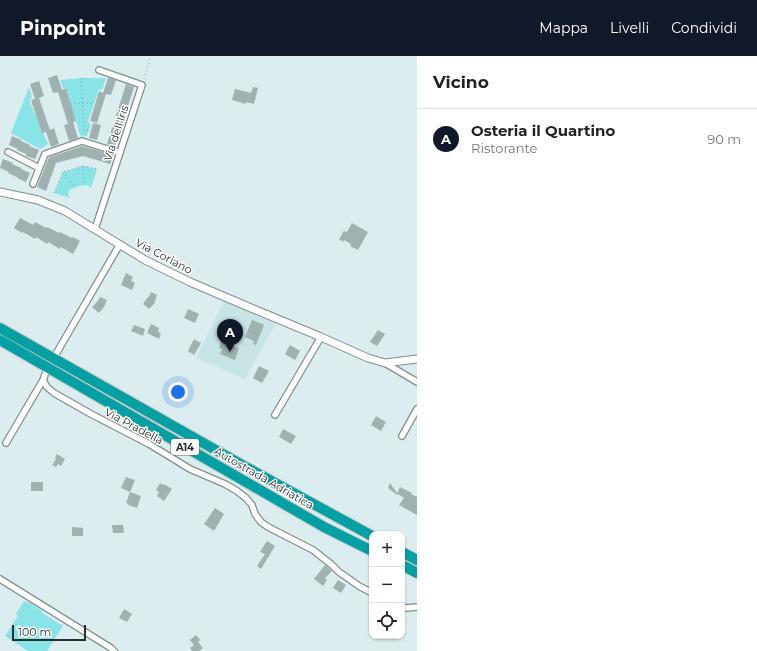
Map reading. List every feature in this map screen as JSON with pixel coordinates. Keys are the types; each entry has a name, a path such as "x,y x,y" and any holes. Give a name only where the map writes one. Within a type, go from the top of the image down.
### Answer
{"highway":[{"name":"Autostrada Adriatica","path":"0,328 237,462 369,534"},
{"name":"Autostrada Adriatica","path":"0,340 324,527 369,550"},
{"path":"405,554 417,560"},
{"path":"405,567 417,573"}],"main road":[{"name":"Via Coriano","path":"0,192 38,200 65,211 145,260 190,282 368,358 385,363 417,359"}],"street":[{"path":"99,70 142,86"},
{"name":"Via dell'Iris","path":"96,229 142,86"},
{"path":"33,184 45,154 82,141 120,153"},
{"path":"8,152 39,168"},
{"path":"56,354 120,244"},
{"path":"275,415 321,337"},
{"path":"385,363 417,382"},
{"path":"6,443 43,380 46,372"},
{"name":"Via Pradella","path":"43,380 47,387 54,393 149,444 190,469 225,484 237,491 252,505 255,514 261,522 313,550 339,572 369,591"},
{"path":"402,436 417,409"},
{"path":"0,580 114,651"},
{"path":"405,608 417,607"}],"path":[{"path":"142,86 151,56"},
{"path":"81,78 84,130"},
{"path":"72,104 94,104"},
{"path":"79,131 89,130"},
{"path":"83,166 84,185"},
{"path":"63,172 83,166 97,169"},
{"path":"63,172 75,187"},
{"path":"54,193 63,172"}],"shaded area":[{"path":"106,78 102,90 99,89 88,121 91,125 87,136 81,137 66,88 63,88 60,80"},
{"path":"29,87 32,97 29,100 48,144 40,149 11,133"},
{"path":"83,166 97,169 91,188 87,185 69,190 68,195 70,198 54,193 63,172"},
{"path":"224,301 276,323 245,379 196,358"},
{"path":"24,601 29,602 42,611 42,613 63,626 47,651 28,651 5,636 18,616 16,614"}],"building":[{"path":"57,75 62,90 66,88 76,121 73,122 78,138 69,141 64,125 68,124 58,92 53,93 48,78"},
{"path":"108,78 116,80 111,95 106,94 97,123 90,121 99,91 103,93"},
{"path":"39,81 44,96 39,98 50,130 54,128 59,144 51,147 46,132 42,133 31,100 35,99 30,84"},
{"path":"126,84 134,87 115,146 107,144"},
{"path":"253,87 258,88 254,104 246,102 246,104 232,100 235,89 251,93"},
{"path":"93,123 101,125 97,140 89,138"},
{"path":"12,136 39,150 35,159 26,156 26,154 9,145"},
{"path":"82,146 113,155 110,164 83,156 56,163 46,191 37,187 50,157"},
{"path":"3,159 30,173 26,182 0,168"},
{"path":"20,218 33,225 35,222 46,228 47,227 80,241 73,254 48,242 47,244 36,237 35,239 14,228"},
{"path":"352,223 368,232 358,250 350,246 351,244 344,240 343,242 339,239 344,231 347,232"},
{"path":"126,273 133,277 131,281 135,283 132,290 121,285"},
{"path":"151,292 157,295 154,304 149,309 143,304"},
{"path":"100,297 107,300 99,313 92,307"},
{"path":"188,309 199,314 195,323 184,318"},
{"path":"252,320 264,325 256,345 253,344 254,341 245,337"},
{"path":"151,324 159,328 158,332 161,333 159,339 147,333"},
{"path":"134,325 145,329 143,336 131,331"},
{"path":"378,330 385,334 377,346 370,342"},
{"path":"194,339 201,343 194,355 188,351"},
{"path":"221,342 239,348 235,360 220,354 222,349 219,348"},
{"path":"290,345 300,351 295,360 285,354"},
{"path":"259,366 269,371 262,383 253,378"},
{"path":"376,416 386,422 381,431 371,425"},
{"path":"283,429 296,436 291,444 279,437"},
{"path":"57,454 65,459 61,466 58,464 56,467 52,465"},
{"path":"126,477 135,480 130,492 121,488"},
{"path":"31,482 43,482 43,491 31,491"},
{"path":"160,483 172,489 164,501 157,496 159,492 156,490"},
{"path":"390,483 397,493 400,487 417,497 417,515 399,505 404,498 388,488"},
{"path":"130,492 141,496 137,508 126,503"},
{"path":"215,508 224,514 214,531 204,524"},
{"path":"112,525 123,525 124,533 113,533"},
{"path":"72,527 83,528 83,536 72,536"},
{"path":"267,541 275,546 261,569 257,566 265,554 260,552"},
{"path":"325,565 332,571 325,578 327,580 323,586 314,579"},
{"path":"338,580 346,585 341,593 333,588"},
{"path":"124,609 132,614 127,622 119,618"},
{"path":"196,635 200,640 198,642 203,648 199,651 192,651 190,648 194,645 190,640"}],"place":[{"name":"Osteria il Quartino","path":"230,352"}]}
